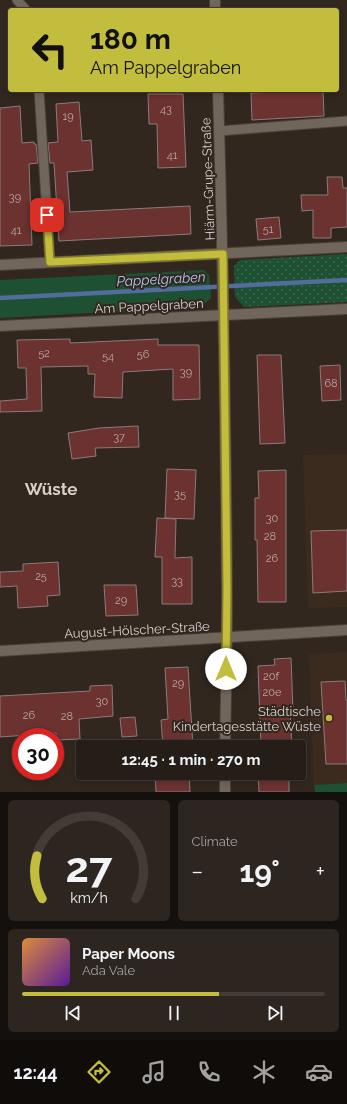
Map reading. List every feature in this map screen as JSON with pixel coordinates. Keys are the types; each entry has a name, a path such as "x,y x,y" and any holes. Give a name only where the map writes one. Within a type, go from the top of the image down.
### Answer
{"street":[{"name":"Hiärm-Grupe-Straße","path":"218,92 223,254 227,588 225,740"},
{"path":"0,265 347,247"},
{"name":"Am Pappelgraben","path":"0,326 223,311 347,309"},
{"name":"August-Hölscher-Straße","path":"0,651 347,630"},
{"path":"225,780 225,792"}],"lane":[{"path":"17,0 24,8"},
{"path":"39,92 50,262"},
{"path":"219,131 347,121"}],"shaded area":[{"path":"347,454 347,607 308,608 303,455"},
{"name":"Städtische Kindertagesstätte Wüste","path":"347,652 347,783 314,785 309,654"}],"green space":[{"path":"347,254 347,302 244,307 235,297 234,266 240,260"},
{"path":"204,270 209,275 211,298 201,307 0,318 0,280"},
{"path":"347,783 347,792 315,792 314,785"}],"building":[{"path":"323,92 324,116 252,120 251,93"},
{"path":"148,94 183,94 186,167 158,168 157,124 149,124"},
{"path":"79,102 82,141 91,140 93,170 67,172 70,212 190,206 191,234 59,241 54,163 50,163 48,143 58,142 56,104"},
{"path":"20,106 22,143 34,142 34,144 36,144 38,163 29,164 32,245 0,246 0,108"},
{"path":"327,177 342,177 343,188 347,188 347,227 331,228 331,238 313,238 313,210 302,211 301,195 328,195"},
{"path":"279,217 281,238 258,240 256,219"},
{"path":"70,339 70,343 158,339 158,345 199,345 200,399 173,400 173,369 123,372 122,398 94,397 95,374 88,374 88,366 41,367 42,411 0,412 0,401 27,399 26,368 18,368 17,340"},
{"path":"257,355 281,355 285,443 260,444"},
{"path":"340,365 341,400 322,401 320,366"},
{"path":"138,426 139,447 95,448 96,456 72,459 68,433 99,428"},
{"path":"167,469 196,470 194,519 165,518"},
{"path":"286,470 286,602 258,602 257,540 255,540 255,498 259,498 258,471"},
{"path":"157,518 176,519 175,558 192,557 192,604 162,604 162,557 155,557"},
{"path":"347,530 347,591 313,593 311,531"},
{"path":"58,562 60,595 47,596 48,606 18,608 17,586 0,587 0,572 23,571 23,564"},
{"path":"104,585 136,585 138,615 106,616"},
{"path":"291,658 293,711 290,711 292,740 261,740 258,666 275,665 274,659"},
{"path":"188,667 193,740 162,740 161,720 168,719 165,668"},
{"path":"345,681 347,700 347,764 326,764 321,682"},
{"path":"112,685 113,716 79,719 80,739 64,740 64,728 12,728 12,736 0,737 0,696 90,691 90,686"},
{"path":"135,717 137,736 122,737 120,718"},
{"path":"155,780 189,780 190,792 156,792"},
{"path":"258,780 289,780 289,792 259,792"}],"waterway":[{"name":"Pappelgraben","path":"0,298 347,280"}],"place":[{"name":"Städtische Kindertagesstätte Wüste","path":"329,718"}],"district":[{"name":"Wüste","path":"51,489"}],"route":[{"path":"47,215 50,262 223,254 227,589 226,669"}]}
